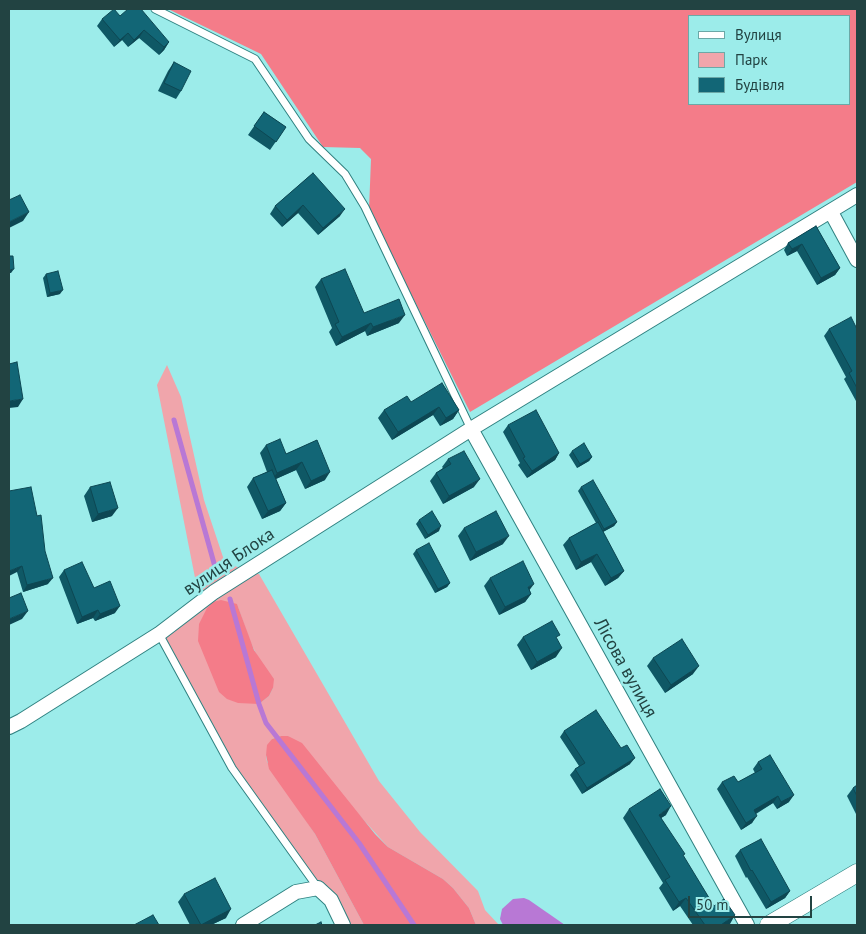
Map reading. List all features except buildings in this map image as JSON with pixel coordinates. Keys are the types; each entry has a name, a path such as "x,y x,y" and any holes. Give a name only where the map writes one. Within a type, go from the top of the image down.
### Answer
{"street":[{"name":"вулиця Блока","path":"9,726 21,722 159,634 214,592 471,429 857,195"},
{"path":"831,212 857,260"},
{"name":"Лісова вулиця","path":"471,429 747,925"},
{"path":"769,925 857,873"},
{"path":"243,925 296,892 318,888 332,900 343,925"}],"lane":[{"path":"155,9 255,59 309,139 345,174 365,207 471,429"},
{"path":"159,634 232,768 318,888"}],"green space":[{"path":"167,365 181,397 204,500 225,563 259,574 379,781 420,832 478,891 485,910 499,925 476,925 469,908 453,888 443,879 388,847 288,736 272,739 266,755 267,762 315,834 364,925 343,925 232,769 159,634 200,603 157,385","holes":["237,604 250,641 273,688 269,696 259,704"]}],"shaded area":[{"path":"168,9 857,9 857,182 470,412 369,210 371,159 360,148 323,147 261,54"},
{"path":"221,600 237,604 254,650 274,679 273,688 269,696 259,704 238,703 227,699 219,692 198,641 199,624 207,608 213,602"},
{"path":"288,736 302,743 375,834 388,847 443,879 453,888 469,908 476,925 364,925 315,834 269,769 266,755 267,745 272,739"},
{"path":"524,898 565,925 503,925 500,919 502,909 513,899"}],"waterway":[{"path":"174,420 217,574"},
{"path":"230,599 266,723 359,843 414,925"}]}
